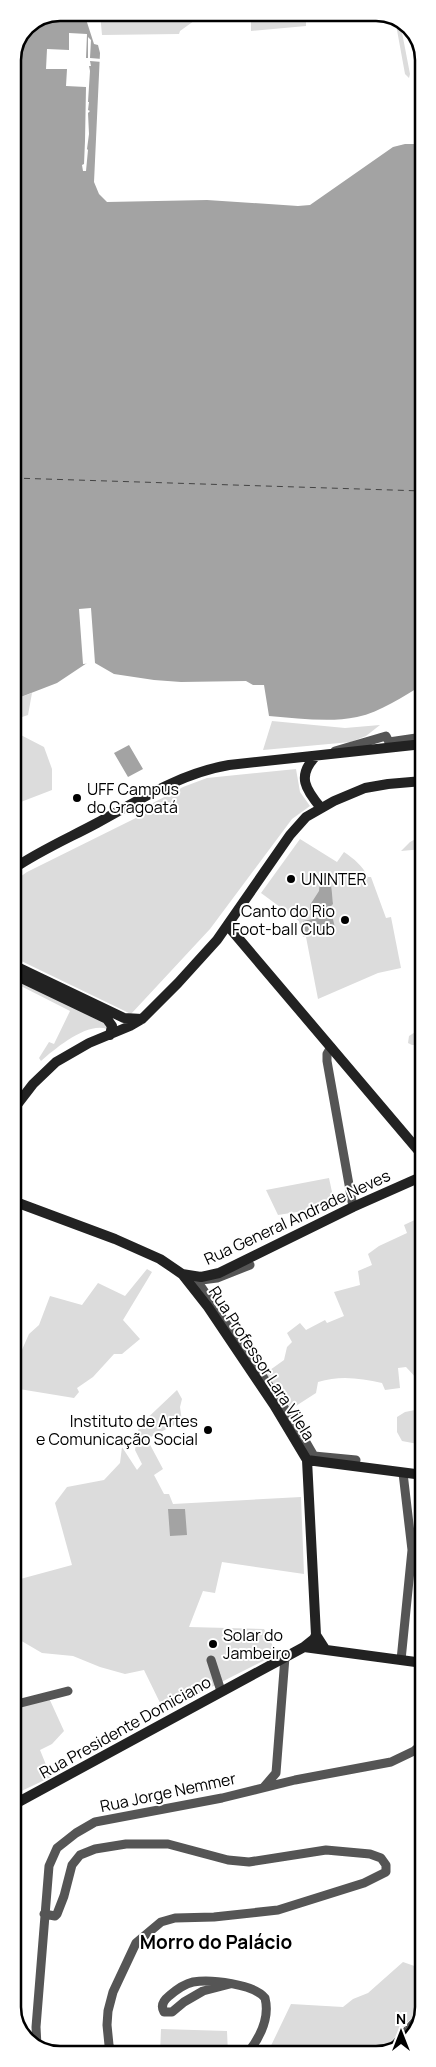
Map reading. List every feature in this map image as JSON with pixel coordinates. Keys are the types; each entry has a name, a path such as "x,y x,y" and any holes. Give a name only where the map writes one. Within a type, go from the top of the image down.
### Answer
{"street":[{"path":"321,808 309,792 305,780 306,768 318,756 386,736 389,742 414,738"},
{"path":"21,865 186,777 229,765 414,745"},
{"path":"22,1099 56,1062 74,1051 142,1019 200,959 228,926 290,835 306,817 365,788 414,782"},
{"path":"228,926 415,1146"},
{"path":"21,969 124,1018 142,1019"},
{"path":"21,978 107,1019 112,1026 110,1035"},
{"path":"332,1047 327,1054 327,1061 353,1207"},
{"name":"Rua General Andrade Neves","path":"182,1274 201,1276 218,1273 353,1207 415,1180"},
{"name":"Rua Professor Lara Vilela","path":"22,1205 131,1246 160,1259 182,1274 224,1330 274,1405 307,1460 316,1635 325,1649"},
{"path":"250,1265 216,1278 194,1281 202,1288 296,1425 314,1456 356,1460"},
{"path":"307,1460 415,1474"},
{"path":"401,1660 412,1550 403,1473"},
{"name":"Rua Presidente Domiciano","path":"22,1800 304,1647 316,1635"},
{"path":"304,1647 415,1662"},
{"path":"263,1788 276,1773 285,1657"},
{"path":"211,1660 221,1691"},
{"path":"22,1703 68,1690"},
{"name":"Rua Jorge Nemmer","path":"37,2037 46,1880 52,1856 57,1848 76,1833 96,1822 391,1762 415,1751"},
{"path":"276,1773 295,1780"},
{"path":"44,1914 55,1916 57,1914 72,1866 80,1855 95,1849 126,1844 168,1844 239,1862 263,1862 326,1850 370,1854 381,1858 385,1862 386,1872 374,1879 278,1910 222,1916 174,1918 161,1922 136,1943 113,1992 107,2025 109,2046"},
{"path":"230,1984 193,1996 172,2012 164,2012 162,2010 162,2006 168,1997 185,1985 205,1981 230,1984 255,1990 265,1998 266,2015 260,2036 253,2045"}],"shaded area":[{"path":"87,21 94,44 98,45 100,53 94,182 99,194 107,202 207,200 298,206 310,205 393,147 414,144 414,690 383,708 366,715 336,720 269,716 264,685 253,685 246,681 181,682 154,680 114,674 95,663 87,663 57,683 21,697 21,61 24,46 39,28 53,22"},
{"path":"101,21 194,21 180,31 179,34 102,35"},
{"path":"251,21 306,21 306,26 251,31"},
{"path":"397,27 402,32 410,74 409,78 405,74"},
{"path":"32,693 28,715 21,717 21,697"},
{"path":"272,721 345,728 380,725 366,736 351,742 263,750"},
{"path":"21,735 44,747 52,769 52,790 21,802"},
{"path":"129,745 143,769 128,777 114,753"},
{"path":"296,769 300,792 310,806 292,819 210,929 131,1014 21,961 21,876 148,812 151,804 183,787 207,778"},
{"name":"Canto do Rio Foot-ball Club","path":"300,839 337,862 344,852 358,863 368,877 371,877 386,918 391,917 401,968 378,973 318,999 306,937 303,937 299,921 261,893"},
{"path":"414,840 414,850 401,851"},
{"path":"322,878 329,879 330,881 333,904 328,909 310,910 310,905 319,891"},
{"path":"332,915 335,928 306,934 303,921"},
{"path":"21,981 107,1022 107,1029 90,1029 81,1033 63,1043 41,1061 39,1058 49,1042 54,1044 70,1011 21,986"},
{"path":"415,1032 415,1045 408,1043 409,1036"},
{"path":"329,1178 335,1206 278,1215 266,1190"},
{"path":"415,1220 415,1376 406,1367 398,1368 400,1388 385,1390 382,1383 358,1379 342,1378 318,1382 316,1393 288,1411 263,1375 284,1360 287,1347 292,1342 287,1333 300,1323 306,1330 325,1320 327,1323 344,1316 334,1292 360,1285 358,1271 372,1265 368,1254 379,1246 407,1233 404,1225"},
{"path":"147,1269 152,1272 123,1320 140,1339 122,1354 114,1354 93,1377 77,1388 79,1392 74,1398 22,1389 22,1351 29,1334 39,1325 50,1296 82,1305 98,1283 125,1296"},
{"path":"177,1390 182,1399 180,1407 182,1421 147,1439 163,1469 154,1475 164,1494 169,1494 173,1504 301,1497 304,1574 222,1562 215,1593 203,1591 189,1627 264,1629 277,1654 164,1711 144,1670 125,1674 100,1667 73,1656 42,1653 22,1641 22,1579 72,1565 55,1503 67,1487 104,1480 120,1463 122,1447 137,1470 142,1464 135,1450 139,1426"},
{"path":"415,1410 415,1443 402,1441 397,1432 397,1417 405,1412"},
{"path":"168,1509 185,1509 187,1535 170,1536"},
{"path":"49,1698 64,1731 52,1744 40,1750 51,1777 22,1791 22,1706"},
{"path":"403,1962 415,1966 414,2016 390,2043 381,2045 271,2045 291,2004 343,2007 353,1999 368,1993"},
{"path":"161,2029 227,2031 228,2045 160,2046"}],"pier":[{"path":"69,33 87,34 86,58 88,58 88,37 91,40 90,58 102,59 102,62 90,61 91,66 89,66 88,110 90,111 88,113 89,134 86,171 83,171 82,165 84,164 86,87 66,86 67,69 46,69 47,49 69,50"},
{"path":"91,608 95,663 83,664 79,609"}],"ferry route":[{"path":"21,478 414,491"}],"place":[{"name":"UFF Campus do Gragoatá","path":"77,798"},
{"name":"UNINTER","path":"291,879"},
{"name":"Canto do Rio Foot-ball Club","path":"345,920"},
{"name":"Instituto de Artes e Comunicação Social","path":"208,1430"},
{"name":"Solar do Jambeiro","path":"213,1644"}],"district":[{"name":"Morro do Palácio","path":"216,1942"}]}
